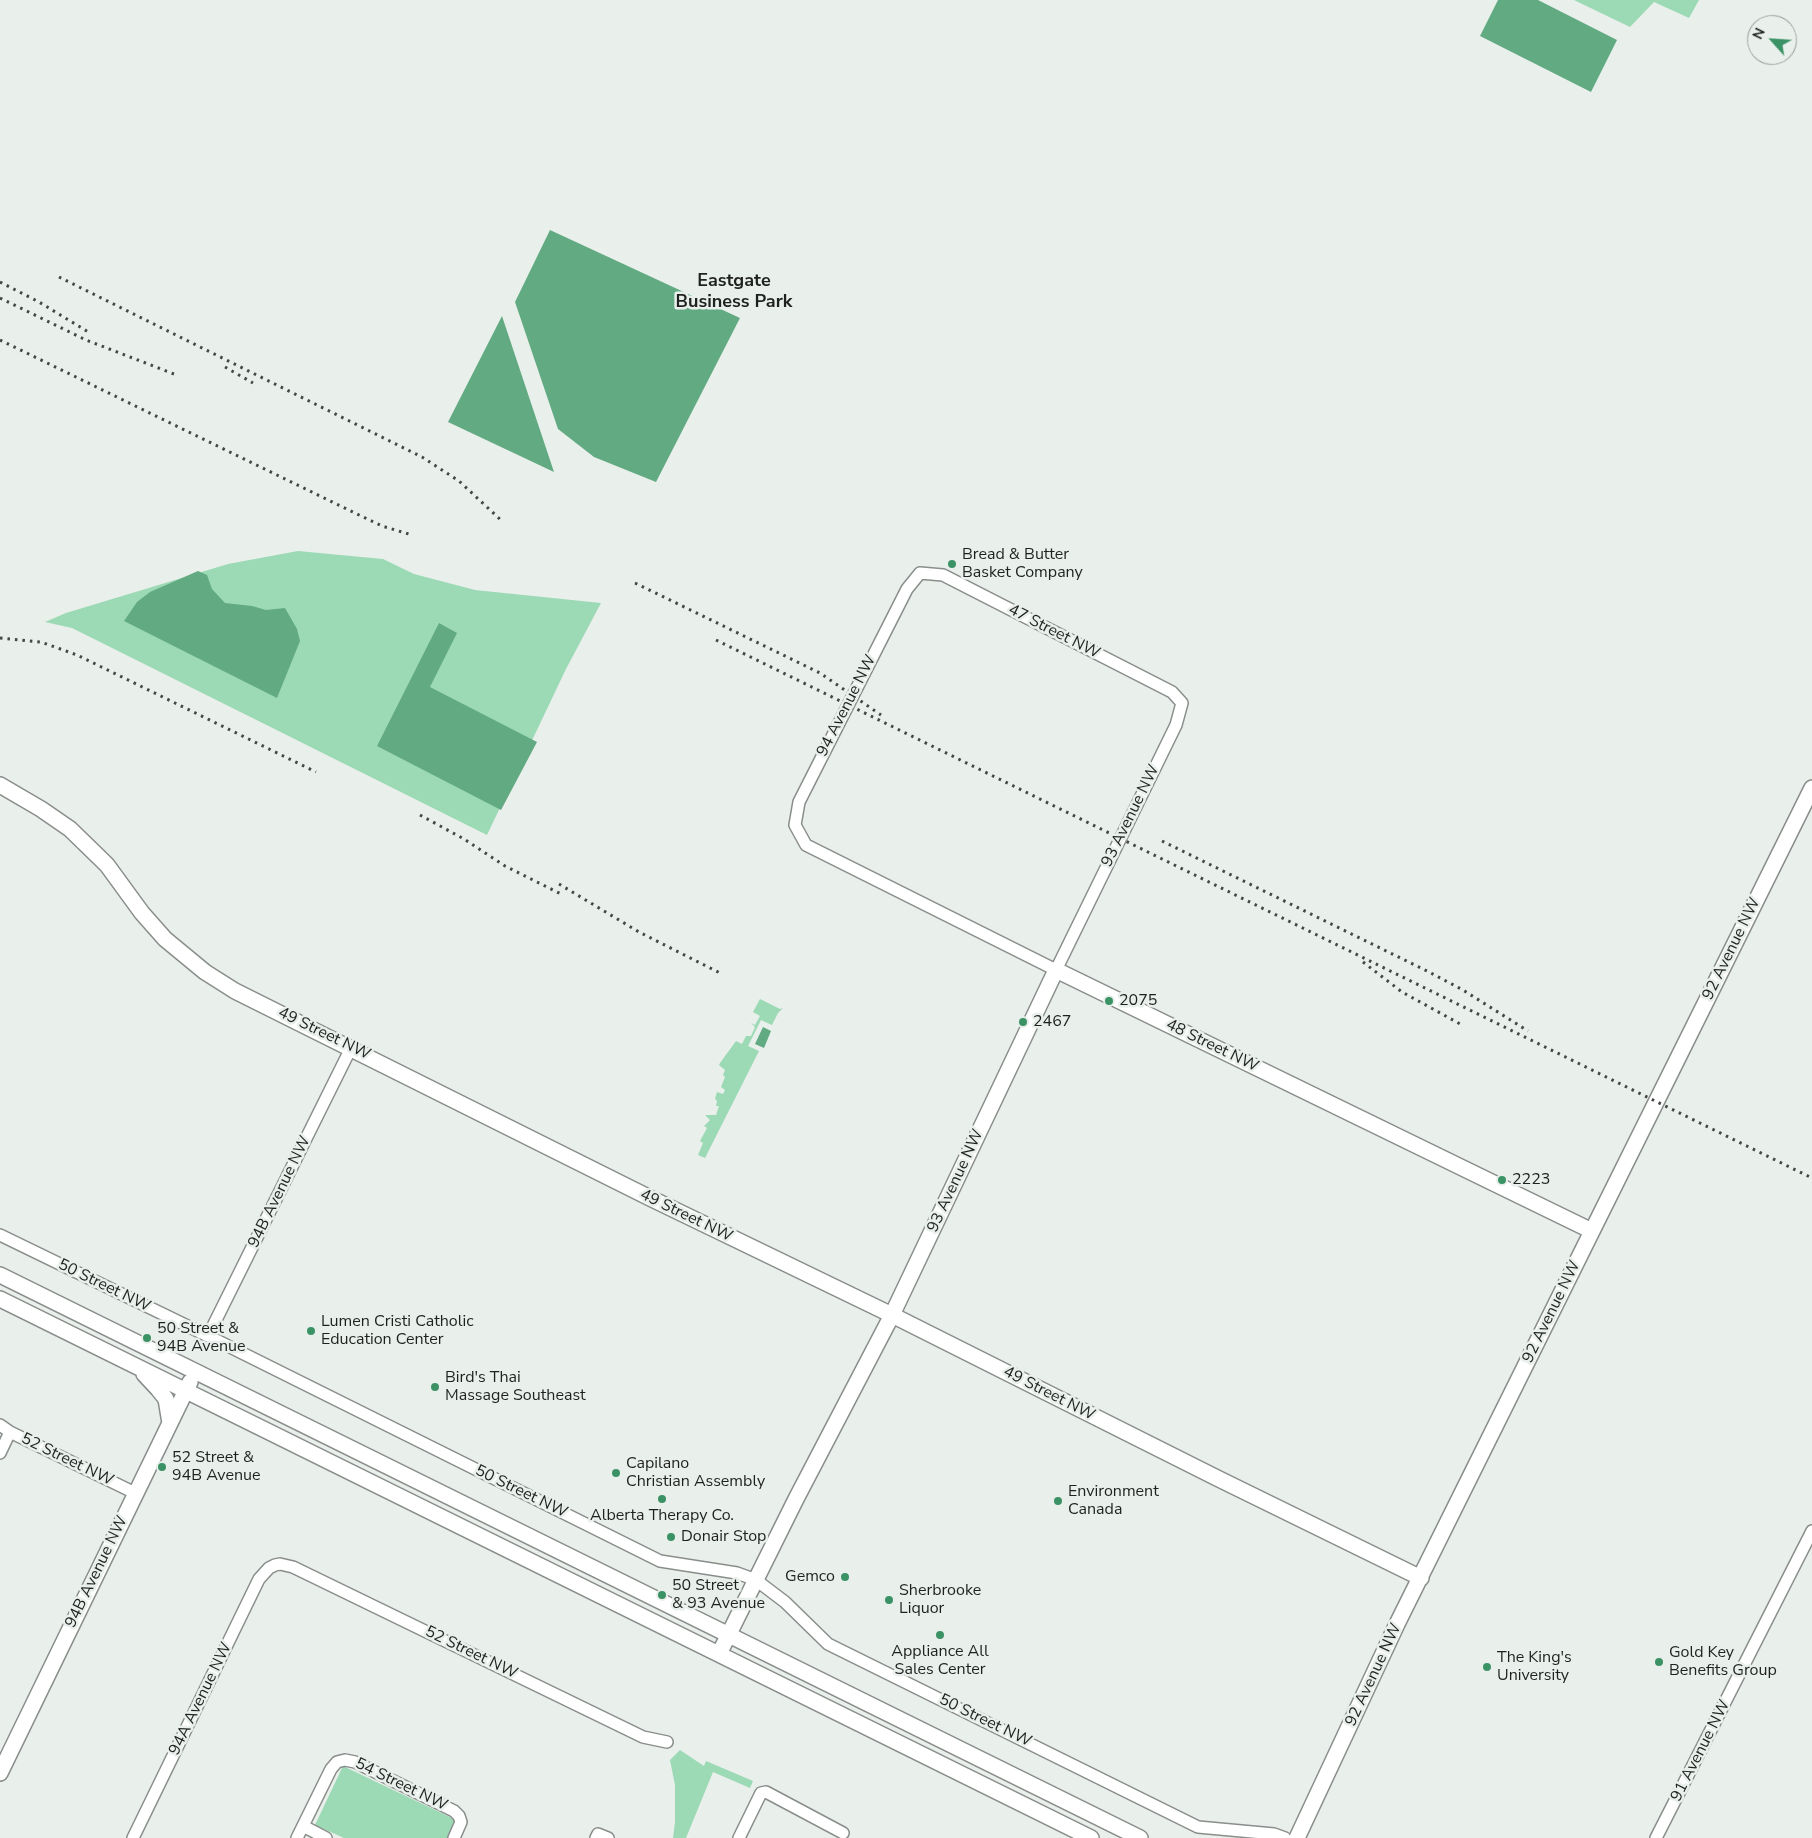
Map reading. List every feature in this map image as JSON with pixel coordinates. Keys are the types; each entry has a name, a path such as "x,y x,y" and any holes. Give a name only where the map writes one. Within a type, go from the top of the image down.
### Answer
{"main road":[{"name":"49 Street NW","path":"0,785 41,809 84,841 110,869 154,927 179,952 205,972 236,991 639,1193 892,1315 1421,1578"},
{"name":"92 Avenue NW","path":"1297,1838 1397,1624 1812,788"},
{"name":"48 Street NW","path":"1056,970 1592,1231"},
{"name":"93 Avenue NW","path":"719,1654 796,1499 892,1315 1056,970"},
{"path":"0,1275 1140,1838"},
{"path":"0,1299 1091,1838"},
{"path":"136,1366 166,1399 170,1423"},
{"name":"94B Avenue NW","path":"0,1773 5,1748 195,1372"}],"street":[{"name":"47 Street NW","path":"920,573 943,575 1172,692 1182,703"},
{"name":"94 Avenue NW","path":"806,845 796,826 799,802 907,589 920,573"},
{"name":"93 Avenue NW","path":"1056,970 1176,725 1182,703"},
{"name":"48 Street NW","path":"806,845 1056,970"},
{"name":"94B Avenue NW","path":"208,1336 351,1048"},
{"name":"50 Street NW","path":"0,1235 208,1336 660,1561 737,1573 756,1580 785,1602 828,1644 1198,1827 1274,1834 1286,1838"},
{"name":"52 Street NW","path":"0,1425 10,1432 135,1493"},
{"path":"0,1453 10,1432"},
{"name":"91 Avenue NW","path":"1656,1838 1812,1530"},
{"name":"52 Street NW","path":"275,1564 292,1567 643,1737 667,1742"},
{"name":"94A Avenue NW","path":"133,1838 259,1579 275,1564"},
{"name":"54 Street NW","path":"303,1826 331,1769 341,1760 355,1762 450,1809 459,1816 460,1822 454,1838"},
{"path":"739,1838 761,1793 766,1792 843,1833"},
{"path":"298,1838 303,1826 326,1838"}],"shaded area":[{"path":"1498,0 1538,0 1617,40 1591,92 1480,36"},
{"path":"1574,0 1699,0 1689,18 1654,2 1630,27"},
{"path":"550,230 740,318 656,482 594,457 558,429 515,302"},
{"path":"502,316 554,472 448,422"},
{"path":"298,551 383,559 414,574 475,590 601,603 566,669 487,835 72,628 45,622 66,613 228,564"},
{"path":"198,571 207,575 212,589 225,603 252,606 266,610 285,608 297,629 300,641 277,698 124,621 137,602 150,592"},
{"path":"439,623 457,633 430,687 537,742 501,810 377,746"},
{"path":"760,999 780,1009 783,1008 772,1025 761,1020 748,1046 759,1051 705,1158 698,1155 703,1143 700,1141 707,1128 704,1126 710,1120 705,1115 716,1115 719,1106 716,1106 717,1101 715,1099 717,1092 723,1094 725,1090 721,1087 725,1077 723,1075 725,1070 719,1065 736,1041 742,1044 746,1036 751,1036 755,1027 751,1023 755,1025 760,1016 753,1012"},
{"path":"763,1027 771,1031 764,1048 755,1044"},
{"path":"680,1750 704,1766 706,1761 753,1781 750,1788 713,1772 686,1838 673,1838 675,1785 670,1760"},
{"path":"343,1766 456,1820 448,1838 344,1838 315,1825"}],"railway":[{"path":"59,277 422,457 459,481 503,522"},
{"path":"0,282 39,302 90,333"},
{"path":"0,298 86,340 174,374"},
{"path":"0,340 382,526 412,535"},
{"path":"225,367 253,383"},
{"path":"635,583 820,673 881,715"},
{"path":"0,638 41,642 77,655 316,772"},
{"path":"716,640 1812,1178"},
{"path":"420,815 464,839 505,866 563,895"},
{"path":"1162,841 1427,971 1463,990 1528,1031"},
{"path":"559,884 639,932 722,974"},
{"path":"1363,962 1402,992 1462,1025"}],"place":[{"name":"Bread & Butter Basket Company","path":"952,564"},
{"name":"2075","path":"1109,1001"},
{"name":"2467","path":"1023,1022"},
{"name":"2223","path":"1502,1180"},
{"name":"Lumen Cristi Catholic Education Center","path":"311,1331"},
{"name":"50 Street & 94B Avenue","path":"147,1338"},
{"name":"Bird's Thai Massage Southeast","path":"435,1387"},
{"name":"52 Street & 94B Avenue","path":"162,1467"},
{"name":"Capilano Christian Assembly","path":"616,1473"},
{"name":"Alberta Therapy Co.","path":"662,1499"},
{"name":"Environment Canada","path":"1058,1501"},
{"name":"Donair Stop","path":"671,1537"},
{"name":"Gemco","path":"845,1577"},
{"name":"50 Street & 93 Avenue","path":"662,1595"},
{"name":"Sherbrooke Liquor","path":"889,1600"},
{"name":"Appliance All Sales Center","path":"940,1635"},
{"name":"Gold Key Benefits Group","path":"1659,1662"},
{"name":"The King's University","path":"1487,1667"}],"district":[{"name":"Eastgate Business Park","path":"734,292"}]}
